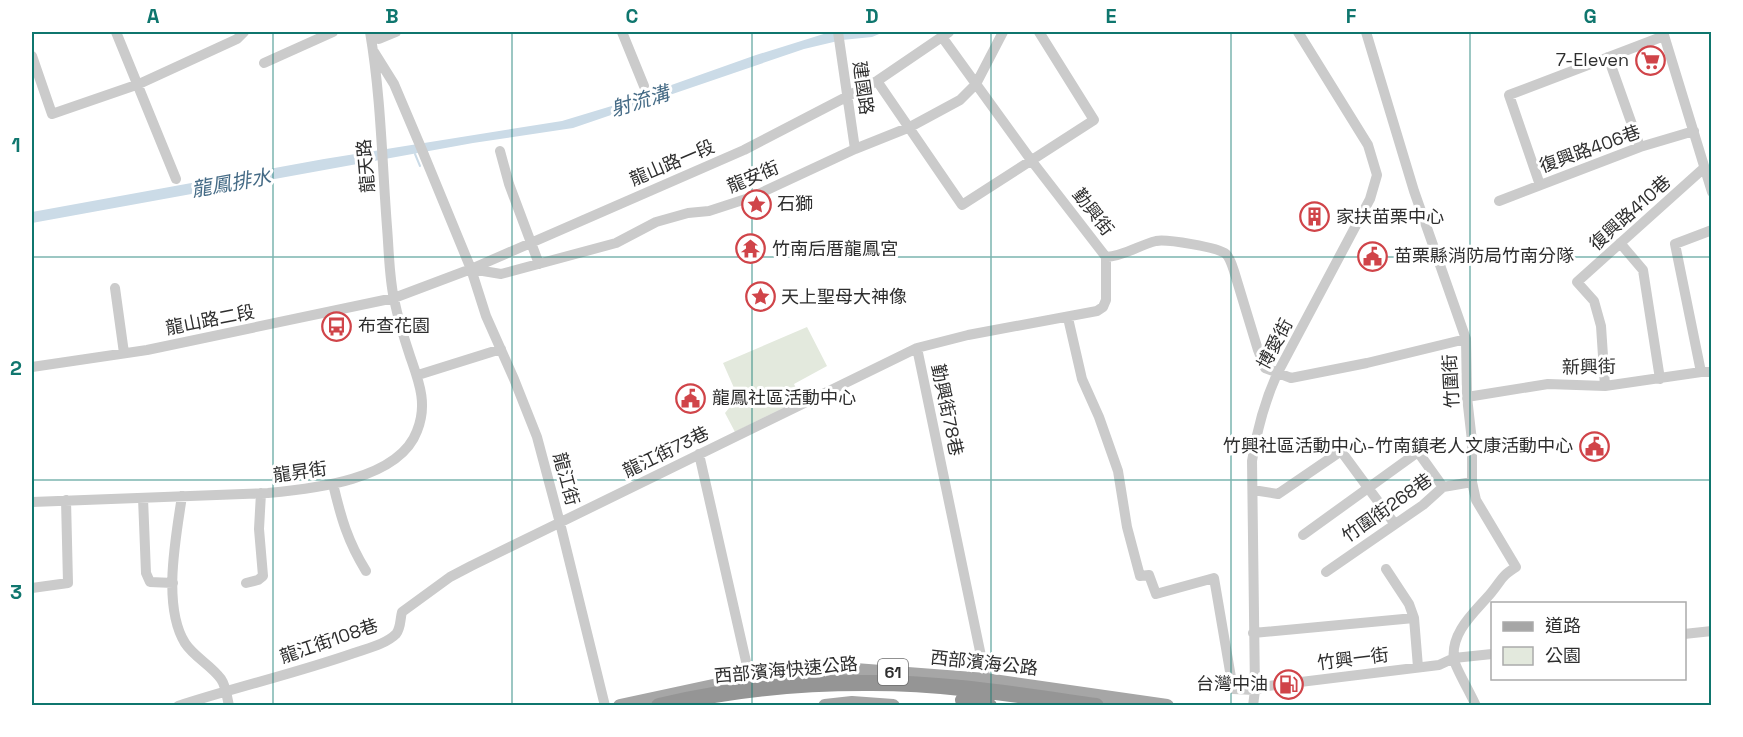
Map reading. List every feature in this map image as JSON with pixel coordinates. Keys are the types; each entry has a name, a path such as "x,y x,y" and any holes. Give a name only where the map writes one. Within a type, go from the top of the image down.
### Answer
{"highway":[{"path":"866,683 932,675"},
{"name":"西部濱海快速公路","path":"659,705 705,696 802,685 866,683 963,689 1096,705"},
{"name":"西部濱海快速公路","path":"721,705 804,695 860,693 1009,705"},
{"path":"963,700 989,705"}],"main road":[{"name":"西部濱海公路","path":"620,705 750,679 855,670 986,680 1167,705"},
{"name":"61","path":"825,705 852,703 892,705"}],"street":[{"path":"116,32 177,178"},
{"path":"32,56 52,114 139,84 237,39 244,32"},
{"path":"264,63 333,32"},
{"path":"374,34 396,32"},
{"path":"622,32 644,86"},
{"name":"龍安街","path":"471,269 501,274 616,243 656,222 709,211 753,196 909,127 960,100 976,84 1004,32"},
{"path":"877,81 962,205 1094,120 1039,32"},
{"name":"博愛街","path":"1253,705 1255,690 1252,461 1257,428 1264,402 1277,374 1371,198 1377,175 1368,145 1298,32"},
{"name":"竹圍街","path":"1366,32 1414,191 1466,339 1472,482 1476,500 1516,567 1502,576 1492,592 1464,624 1455,640 1454,658"},
{"name":"龍天路","path":"374,34 373,51 394,298"},
{"name":"勤興街","path":"946,34 976,84 1106,257 1119,256 1158,241 1213,248 1224,252 1230,259 1265,368 1277,374"},
{"name":"龍山路一段","path":"394,298 471,269 744,150 877,81 946,34"},
{"path":"1540,185 1509,95 1664,34 1712,192"},
{"name":"建國路","path":"839,36 855,149"},
{"name":"龍江街","path":"373,51 391,76 418,139 471,269 486,316 537,437 605,705"},
{"path":"1608,57 1640,147"},
{"name":"復興路406巷","path":"1499,201 1640,147 1694,130"},
{"path":"500,151 509,184 539,264"},
{"name":"復興路410巷","path":"1605,386 1601,326 1594,301 1577,282 1704,168"},
{"path":"1706,372 1674,244 1712,230"},
{"path":"1620,243 1643,270 1660,379"},
{"name":"勤興街78巷","path":"986,680 917,348 968,335 1096,311 1103,306 1106,300 1106,257"},
{"path":"115,288 124,353"},
{"name":"龍山路二段","path":"32,367 124,353 394,298"},
{"name":"龍昇街","path":"32,502 307,490 333,484 381,467 404,452 417,433 422,411 418,375 411,359 394,298"},
{"path":"1068,318 1082,379 1099,417 1118,471 1127,527 1140,576 1149,575 1156,594 1214,578 1233,689 1255,690"},
{"path":"1277,374 1292,378 1466,339"},
{"name":"龍江街73巷","path":"560,523 917,348"},
{"path":"418,375 501,350"},
{"name":"新興街","path":"1467,397 1548,384 1605,386 1706,372"},
{"path":"1253,490 1278,494 1341,451 1394,524"},
{"path":"1303,535 1418,452 1443,488"},
{"path":"699,454 750,679"},
{"name":"竹圍街268巷","path":"1326,572 1423,505 1443,488 1472,482"},
{"path":"333,484 342,525 352,549 366,571"},
{"path":"246,583 263,576 259,529 261,493"},
{"path":"182,496 173,556 175,609 186,645 222,681 229,705"},
{"path":"143,498 146,573 150,582 173,583"},
{"path":"32,588 68,583 66,500"},
{"name":"龍江街108巷","path":"178,705 319,665 385,642 396,633 400,626 402,612 450,578 560,523"},
{"path":"1386,568 1409,604 1414,618 1418,667"},
{"path":"1253,633 1414,618"},
{"path":"1686,634 1712,631"},
{"name":"竹興一街","path":"1255,690 1268,686 1439,665 1454,658 1491,654"},
{"path":"1454,658 1457,669 1476,705"}],"green space":[{"path":"807,327 827,366 794,384 801,399 735,432 725,413 738,397 723,363"}],"water":[{"name":"射流溝","path":"830,32 884,32 872,37 842,40 804,49 573,128 473,143 32,223 32,212 324,159 562,121"}],"waterway":[{"name":"龍鳳排水","path":"415,154 420,166"}],"place":[{"name":"7-Eleven","path":"1650,60"},
{"name":"石獅","path":"756,204"},
{"name":"家扶苗栗中心","path":"1315,217"},
{"name":"竹南后厝龍鳳宮","path":"751,249"},
{"name":"苗栗縣消防局竹南分隊","path":"1373,256"},
{"name":"天上聖母大神像","path":"760,297"},
{"name":"布查花園","path":"337,326"},
{"name":"龍鳳社區活動中心","path":"691,398"},
{"name":"竹興社區活動中心-竹南鎮老人文康活動中心","path":"1594,446"},
{"name":"台灣中油","path":"1289,684"}]}
